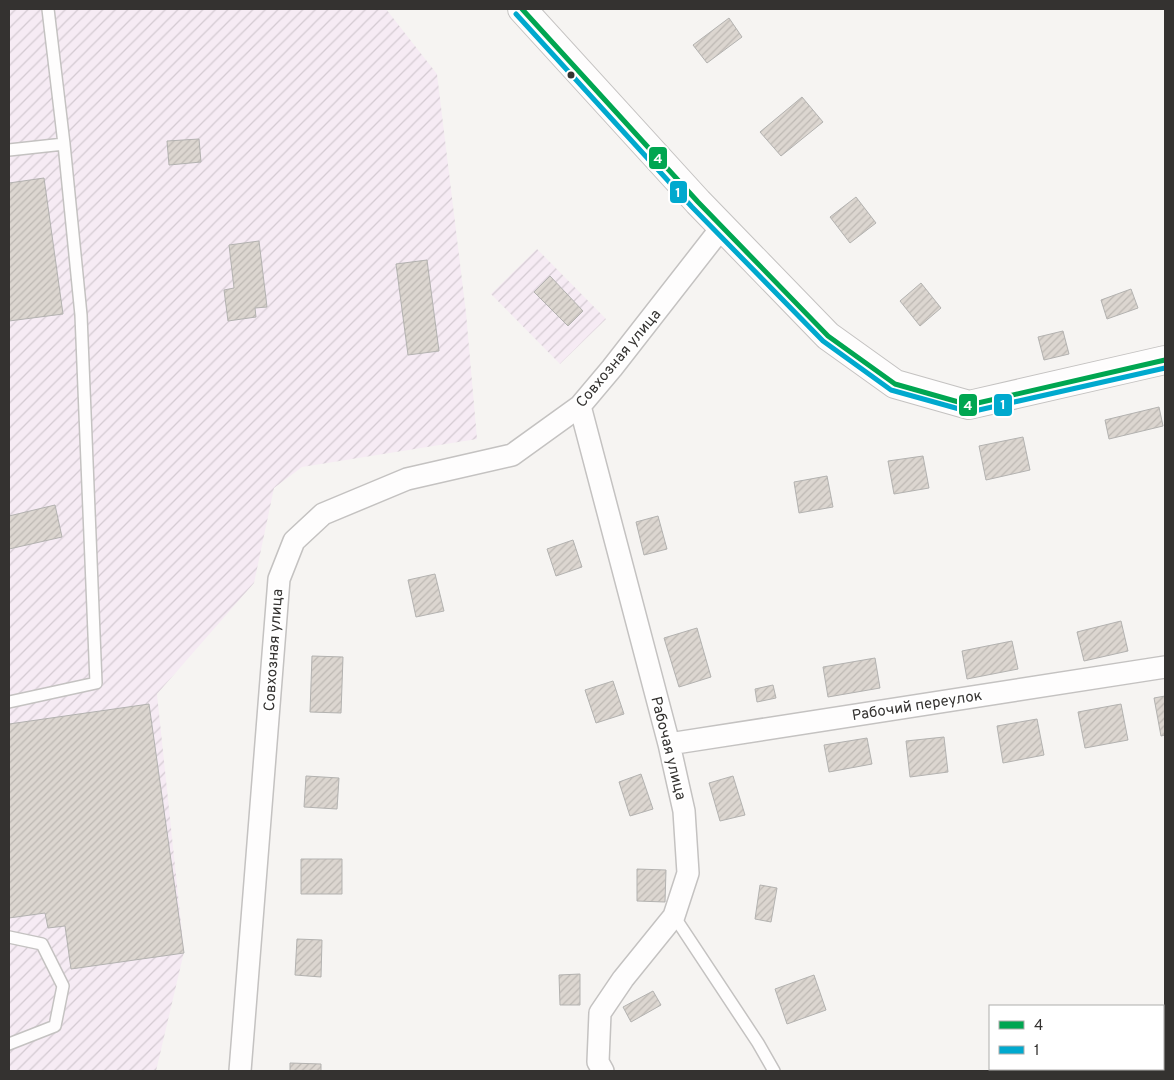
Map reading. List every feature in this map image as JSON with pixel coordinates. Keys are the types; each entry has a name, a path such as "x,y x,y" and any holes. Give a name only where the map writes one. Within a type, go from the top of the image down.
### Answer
{"street":[{"path":"522,9 722,227 828,336 895,384 969,405 1165,360"},
{"name":"Совхозная улица","path":"240,1071 279,578 294,541 323,514 407,479 512,455 580,406 722,227"},
{"name":"Рабочая улица","path":"580,406 669,744 684,811 688,873 674,916 623,979 600,1013 598,1062 603,1071"},
{"name":"Рабочий переулок","path":"669,744 1165,667"}],"lane":[{"path":"9,702 96,683 81,315 48,9"},
{"path":"9,150 64,144"},
{"path":"674,916 758,1043 774,1071"},
{"path":"9,937 42,944 63,986 55,1026 9,1044"}],"shaded area":[{"path":"9,9 386,9 437,74 466,313 477,439 302,467 274,488 254,583 157,694 184,952 156,1071 9,1071"},
{"path":"537,249 606,319 560,364 491,294"}],"building":[{"path":"729,18 742,37 707,63 693,45"},
{"path":"802,97 823,122 781,156 760,132"},
{"path":"199,139 201,162 169,165 167,141"},
{"path":"44,178 63,314 9,321 9,183"},
{"path":"856,197 876,223 850,243 830,217"},
{"path":"259,241 267,307 255,308 256,317 228,321 224,290 234,288 229,245"},
{"path":"427,260 439,351 408,355 396,264"},
{"path":"550,276 583,311 568,326 534,292"},
{"path":"921,283 941,308 920,326 900,301"},
{"path":"1131,289 1138,308 1107,319 1101,300"},
{"path":"1063,331 1069,354 1044,360 1038,337"},
{"path":"1159,407 1163,426 1109,439 1105,420"},
{"path":"1023,437 1030,470 986,480 979,446"},
{"path":"923,456 929,488 894,494 888,461"},
{"path":"827,476 833,507 799,513 794,482"},
{"path":"55,505 62,537 9,549 9,516"},
{"path":"658,516 667,549 644,555 636,522"},
{"path":"573,540 582,567 556,576 547,549"},
{"path":"435,574 444,611 416,617 408,580"},
{"path":"1121,621 1128,651 1084,661 1077,632"},
{"path":"697,628 711,677 679,687 664,638"},
{"path":"1012,641 1018,669 967,679 962,651"},
{"path":"312,656 343,657 341,713 310,712"},
{"path":"875,658 880,688 828,697 823,667"},
{"path":"613,681 624,714 596,723 585,690"},
{"path":"773,685 776,698 757,702 755,689"},
{"path":"1165,696 1165,735 1161,736 1154,698"},
{"path":"149,704 184,953 71,969 65,926 48,928 45,913 9,918 9,724"},
{"path":"1121,704 1128,740 1085,748 1078,712"},
{"path":"1037,719 1044,755 1003,763 997,726"},
{"path":"944,737 948,772 910,777 906,741"},
{"path":"867,738 872,764 829,772 824,745"},
{"path":"641,774 653,809 630,816 619,782"},
{"path":"306,776 339,778 337,809 304,807"},
{"path":"733,776 745,815 720,821 709,783"},
{"path":"301,859 342,859 342,894 301,894"},
{"path":"637,869 666,870 665,902 637,901"},
{"path":"760,885 777,888 771,922 755,919"},
{"path":"297,939 322,940 321,977 295,975"},
{"path":"580,974 580,1005 560,1005 559,975"},
{"path":"814,975 826,1010 787,1024 775,989"},
{"path":"653,991 661,1005 631,1022 623,1007"},
{"path":"290,1063 321,1064 321,1071 290,1071"}],"transit line":[{"name":"4","path":"522,9 698,202 828,336 895,384 969,405 1165,360"},
{"name":"1","path":"516,14 692,207 823,341 891,390 970,412 1165,368"}]}
